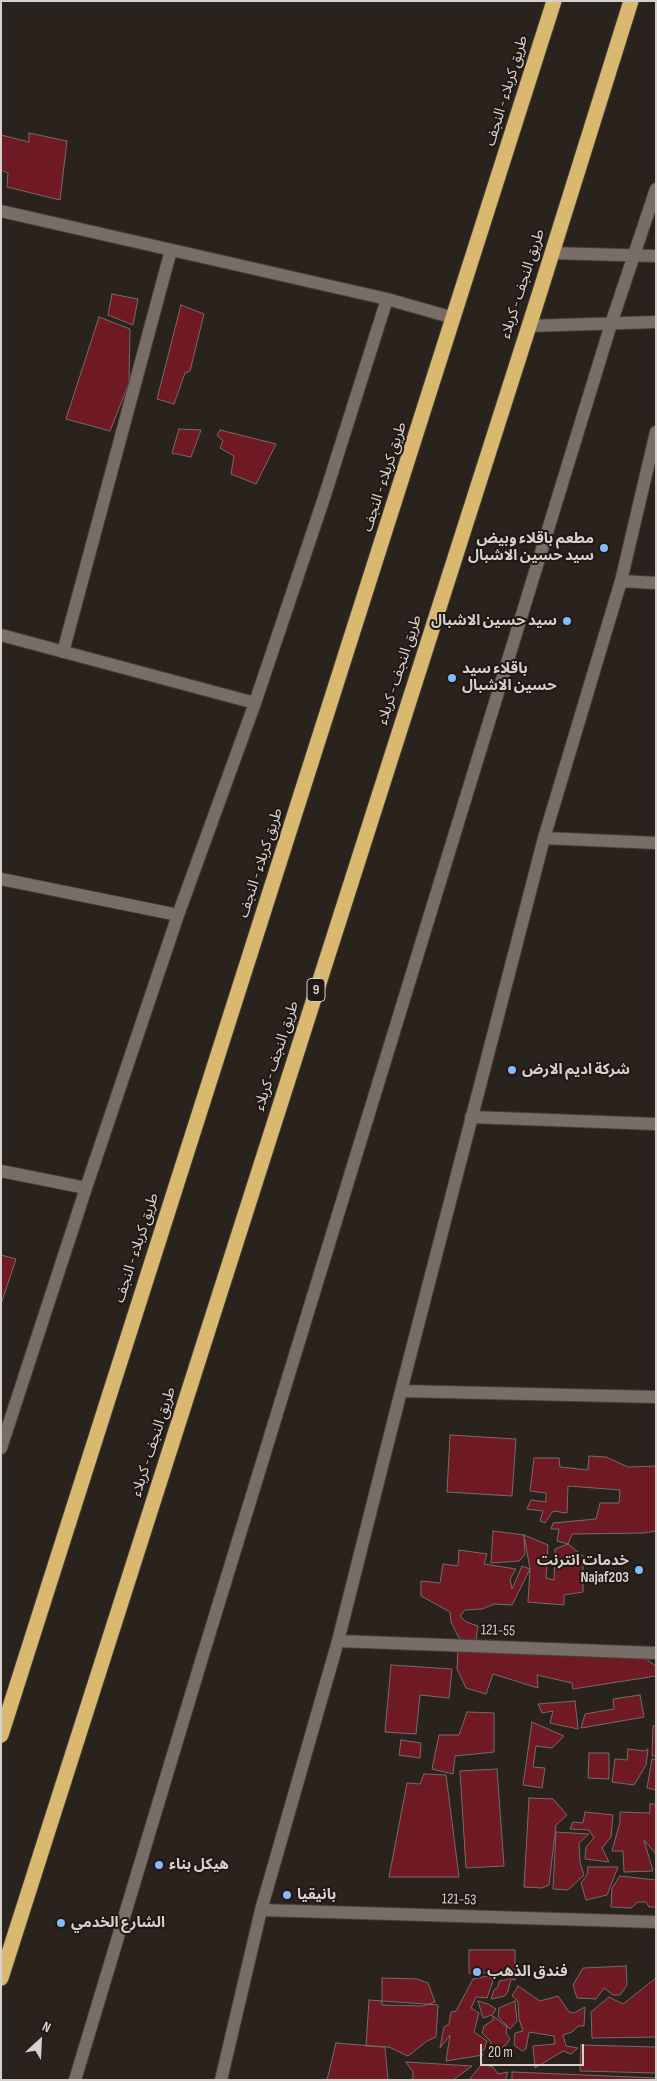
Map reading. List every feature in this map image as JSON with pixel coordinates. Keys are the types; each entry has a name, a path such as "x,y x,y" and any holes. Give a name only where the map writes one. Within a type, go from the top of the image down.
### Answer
{"highway":[{"name":"طريق کربلاء - النجف","path":"1,1735 554,1"},
{"name":"طريق النجف - کربلاء","path":"1,1978 631,1"}],"street":[{"path":"75,2080 202,1658 611,324 656,189"},
{"path":"1,211 387,299 454,318"},
{"path":"63,652 172,250"},
{"path":"551,254 656,256"},
{"path":"1,1448 178,915 254,703 324,498 387,299"},
{"path":"528,326 656,322"},
{"path":"221,2080 261,1910 338,1641 544,838 621,581 656,432"},
{"path":"621,581 656,583"},
{"path":"1,635 254,703"},
{"path":"544,838 656,843"},
{"path":"1,879 178,915"},
{"path":"471,1117 656,1124"},
{"path":"1,1171 86,1188"},
{"path":"401,1391 656,1397"},
{"name":"121-55","path":"338,1641 656,1653"},
{"name":"121-53","path":"261,1910 656,1922"}],"building":[{"path":"29,133 67,141 60,200 7,187 8,173 1,170 1,135 29,142"},
{"path":"112,294 138,299 133,325 108,315"},
{"path":"181,305 204,314 190,371 185,373 174,404 157,399"},
{"path":"99,317 130,329 129,383 110,431 66,419"},
{"path":"179,429 201,430 191,457 172,453"},
{"path":"220,430 276,444 256,484 231,474 234,456 220,448 223,441 217,435"},
{"path":"1,1255 16,1259 1,1304"},
{"path":"450,1435 516,1439 512,1496 447,1492"},
{"path":"589,1456 606,1457 628,1467 656,1466 656,1531 644,1533 572,1534 568,1544 557,1541 559,1529 551,1529 553,1523 596,1519 600,1503 619,1503 620,1490 568,1486 567,1513 553,1511 545,1523 540,1521 543,1511 527,1509 531,1500 546,1502 546,1493 530,1491 534,1458 559,1458 560,1467 588,1470"},
{"path":"493,1531 524,1535 525,1555 519,1561 491,1563"},
{"path":"524,1535 548,1545 546,1578 554,1580 555,1549 568,1544 583,1556 583,1592 564,1595 564,1605 528,1602 530,1569"},
{"path":"459,1550 487,1554 484,1564 516,1569 510,1579 512,1589 522,1566 530,1569 512,1605 494,1604 482,1609 465,1610 460,1616 466,1622 478,1626 475,1646 459,1638 451,1622 450,1612 421,1596 421,1581 440,1583 443,1564 458,1566"},
{"path":"458,1649 646,1659 656,1666 656,1676 573,1689 572,1683 537,1675 538,1688 493,1674 486,1694 466,1688 457,1669"},
{"path":"391,1665 452,1669 449,1698 420,1695 416,1734 385,1732"},
{"path":"640,1695 644,1717 581,1728 585,1714 614,1709 613,1699"},
{"path":"575,1701 578,1729 550,1723 553,1711 542,1713 538,1704"},
{"path":"467,1712 494,1713 494,1752 455,1756 453,1774 432,1769 439,1735 459,1735"},
{"path":"532,1722 564,1736 552,1748 536,1746 533,1767 545,1768 542,1788 523,1785"},
{"path":"653,1726 656,1726 656,1756 652,1756"},
{"path":"401,1740 421,1743 420,1758 399,1755"},
{"path":"628,1749 644,1751 648,1749 646,1765 634,1785 612,1782 615,1759 627,1760"},
{"path":"589,1753 609,1753 609,1779 588,1778"},
{"path":"652,1759 656,1760 656,1790 647,1788"},
{"path":"497,1769 504,1866 466,1868 460,1771"},
{"path":"424,1774 446,1775 459,1877 389,1877 407,1783 420,1784"},
{"path":"529,1798 553,1799 567,1815 556,1825 549,1885 542,1888 524,1887"},
{"path":"650,1804 656,1804 656,1854 644,1840 653,1871 624,1872 623,1851 612,1851 620,1822 620,1812 650,1813"},
{"path":"585,1812 613,1815 611,1837 602,1848 609,1862 585,1859 586,1847 594,1838 589,1830 570,1829 573,1822 583,1823"},
{"path":"556,1832 589,1834 579,1843 580,1862 584,1875 568,1890 553,1889"},
{"path":"588,1867 618,1867 607,1895 586,1900 581,1883 587,1875"},
{"path":"620,1876 656,1880 656,1907 649,1907 646,1902 638,1902 631,1908 611,1907 612,1888"},
{"path":"469,1950 515,1950 515,1972 469,1973"},
{"path":"626,1966 627,1985 620,1995 613,1995 604,1988 596,1999 577,1998 573,1985 583,1968"},
{"path":"517,1973 515,1980 511,1979 505,1996 491,1999 494,1990 498,1987 499,1981 506,1980"},
{"path":"488,1976 493,1981 487,1998 476,1997 471,2008 479,2013 474,2032 487,2041 484,2050 480,2051 483,2055 446,2061 450,2035 440,2048 444,2027 449,2024 451,2012 456,2011 473,1979"},
{"path":"382,1978 417,1979 428,1983 435,2002 423,2006 382,2005"},
{"path":"656,1978 656,2037 592,2038 591,2012 609,1997 623,2004"},
{"path":"518,1986 540,2001 558,1996 569,2012 574,2013 585,2007 584,2026 578,2026 572,2032 563,2035 566,2046 578,2048 571,2054 563,2051 535,2068 533,2046 555,2044 554,2036 529,2032 526,2049 522,2051 514,2045 515,2033 523,2031 519,2019 518,2001 512,1996"},
{"path":"369,2000 438,2005 436,2037 427,2041 408,2056 389,2047 366,2046"},
{"path":"478,2001 496,2009 492,2015 483,2018"},
{"path":"515,2001 517,2021 510,2029 498,2017 499,2008"},
{"path":"493,2016 507,2027 506,2033 510,2039 506,2045 498,2050 489,2051 491,2042 482,2033 484,2026 493,2020"},
{"path":"336,2043 385,2047 388,2080 327,2080"},
{"path":"581,2045 656,2047 656,2073 580,2071"},
{"path":"406,2062 472,2066 453,2080 411,2080 413,2072"},
{"path":"482,2064 493,2067 498,2074 508,2072 505,2080 469,2080"},
{"path":"512,2072 656,2078 656,2080 512,2080"}],"place":[{"name":"مطعم باقلاء وبيض سيد حسين الاشبال","path":"604,548"},
{"name":"سيد حسين الاشبال","path":"567,621"},
{"name":"باقلاء سيد حسين الاشبال","path":"452,678"},
{"name":"شركة اديم الارض","path":"512,1070"},
{"name":"خدمات انترنت Najaf203","path":"639,1570"},
{"name":"هيكل بناء","path":"159,1865"},
{"name":"بانيقيا","path":"287,1895"},
{"name":"الشارع الخدمي","path":"61,1923"},
{"name":"فندق الذهب","path":"477,1972"}]}
